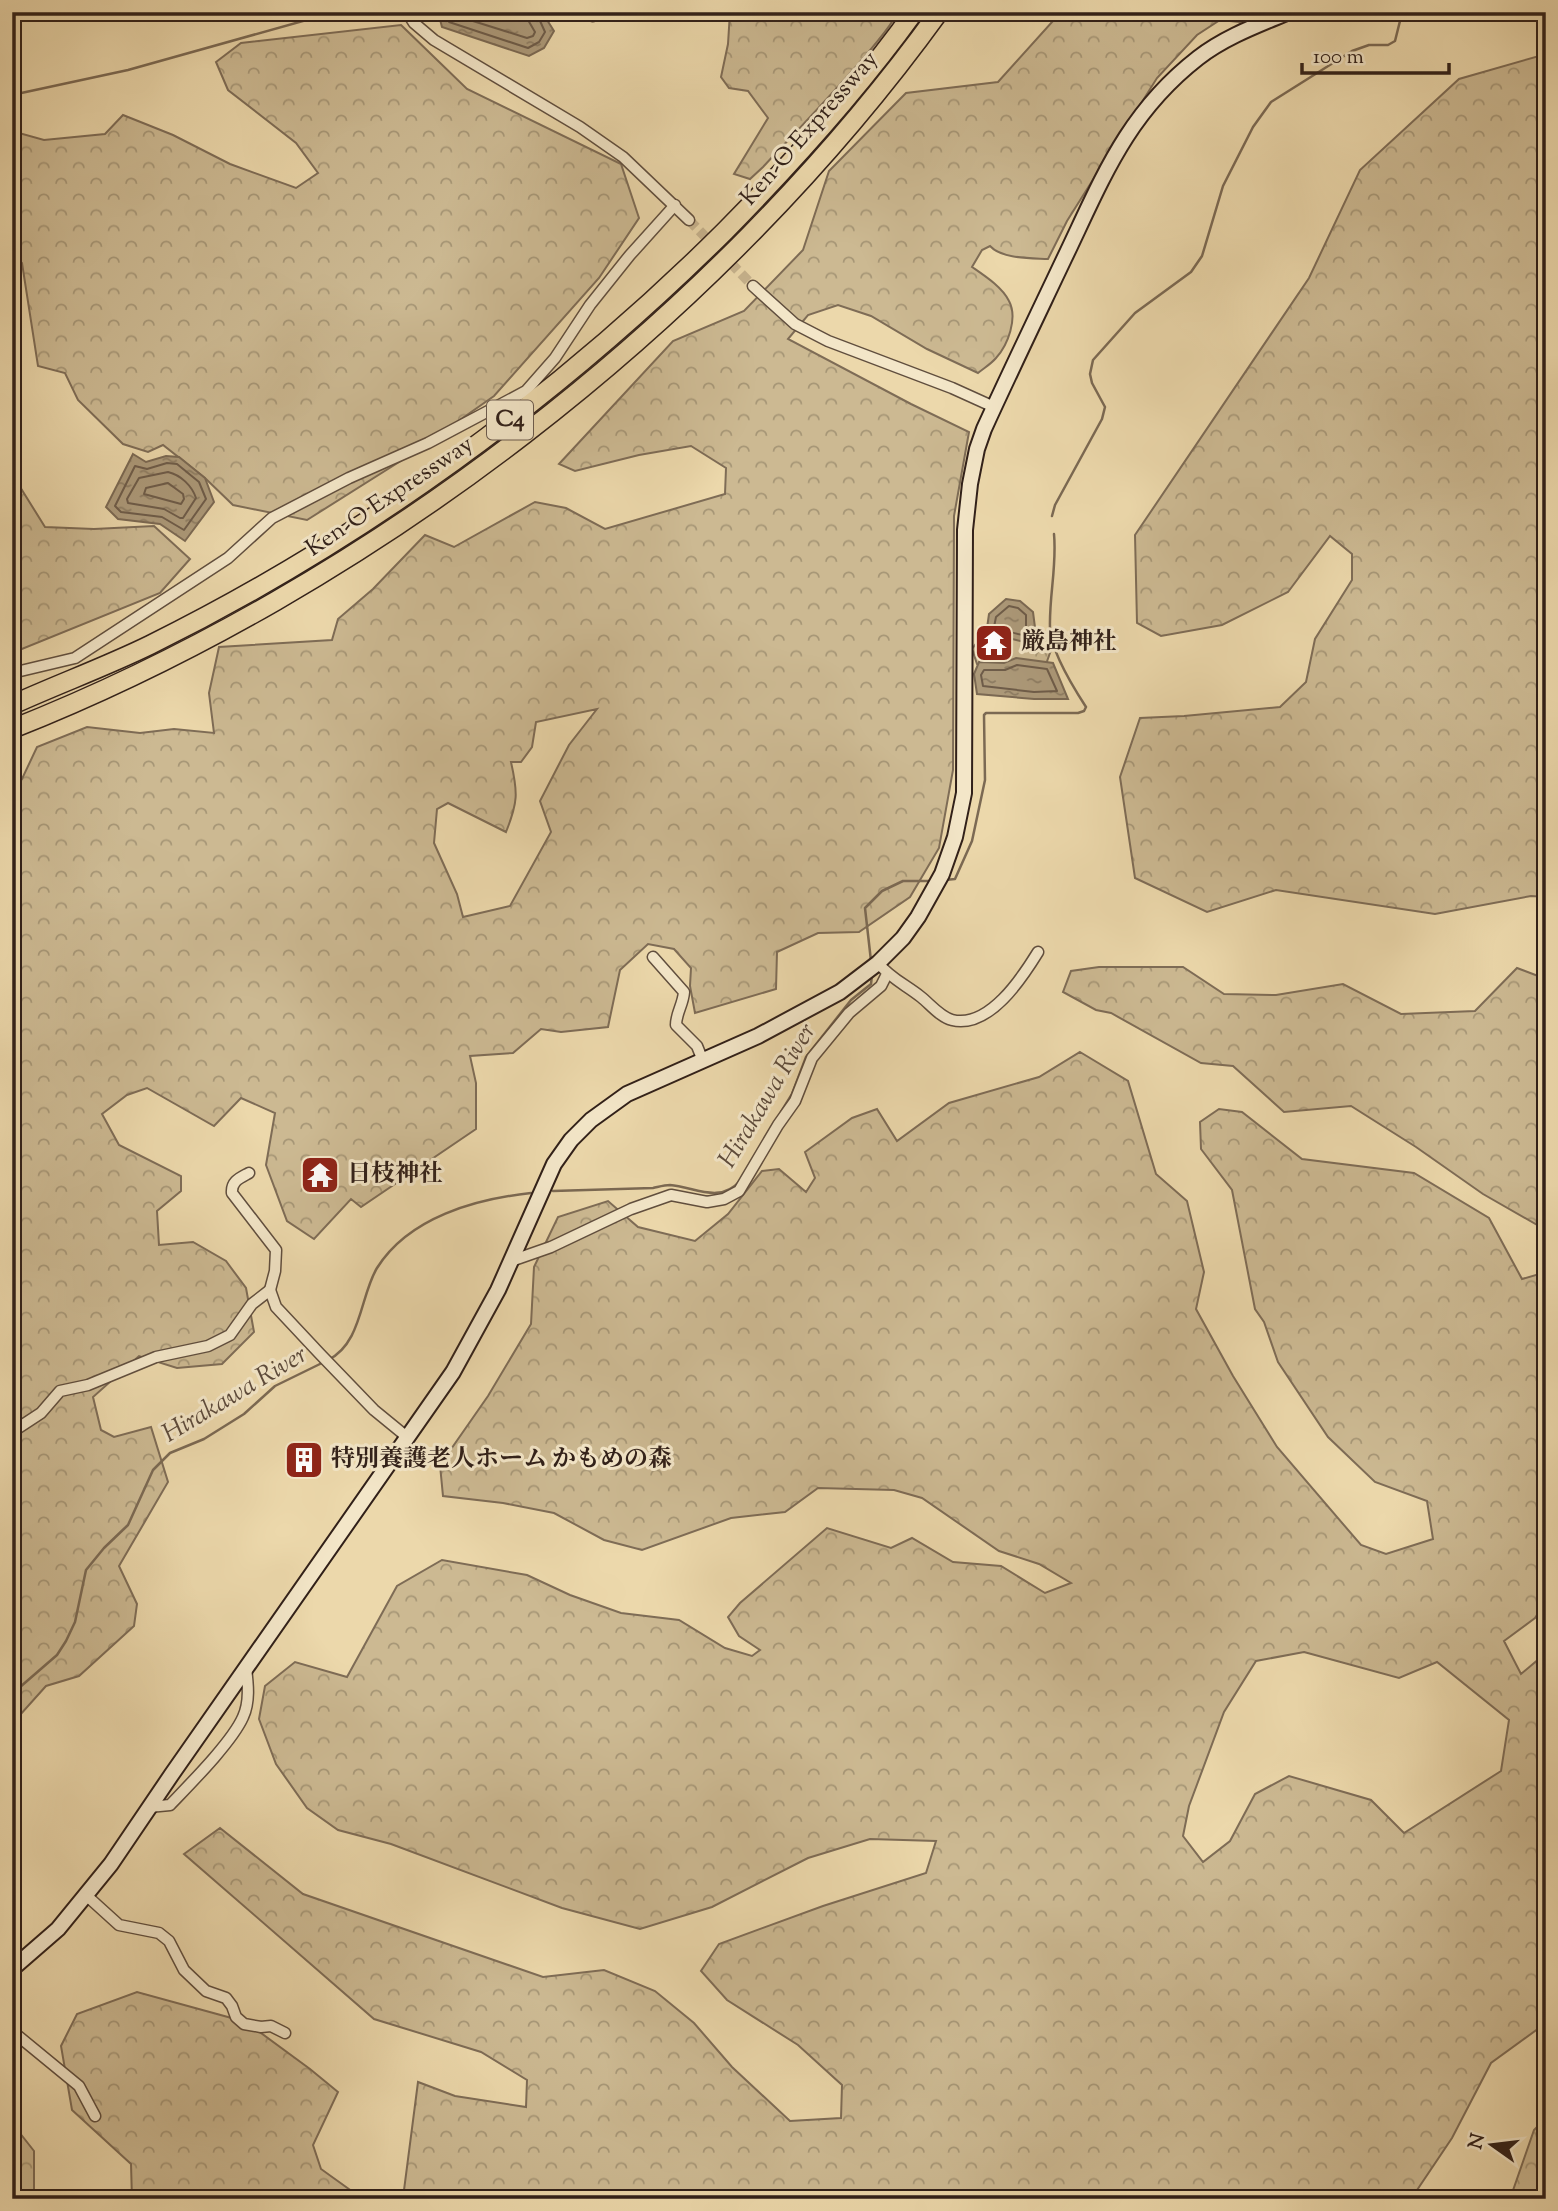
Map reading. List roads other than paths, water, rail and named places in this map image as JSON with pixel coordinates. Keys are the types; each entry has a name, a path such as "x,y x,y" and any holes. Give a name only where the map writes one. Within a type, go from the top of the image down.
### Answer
{"highway":[{"name":"Ken-O Expressway","path":"12,705 149,646 292,568 435,475 536,401 670,284 766,190 826,124 914,12"},
{"name":"Ken-O Expressway","path":"12,729 161,662 321,574 451,488 542,419 645,334 723,262 829,152 871,103 939,12"},
{"path":"12,739 118,689 161,662"}],"street":[{"path":"12,15 20,12"},
{"path":"407,12 414,23 434,40 580,127 612,150 689,220"},
{"path":"579,12 593,16 611,12"},
{"path":"12,1969 58,1929 87,1896 407,1437 466,1349 511,1261 554,1164 581,1130 618,1099 816,1006 878,968 903,938 939,880 955,837 964,793 967,508 977,449 994,407 1112,159 1140,114 1180,73 1220,43 1289,12"},
{"path":"12,673 75,658 228,558 272,518 349,478 428,443 526,391 555,358 590,305 630,255 675,205"},
{"path":"753,286 795,324 828,341 994,407"},
{"path":"878,968 950,1020 962,1020 976,1017 994,1007 1013,990 1038,952"},
{"path":"653,957 684,992 684,1002 678,1012 676,1025 697,1046 702,1061"},
{"path":"511,1261 551,1247 631,1209 671,1195 707,1202 724,1199 739,1191 795,1101 812,1058 849,1013 875,993 878,968"},
{"path":"249,1173 235,1181 231,1187 232,1193 276,1250 270,1290 276,1307 374,1410 407,1437"},
{"path":"12,1432 41,1413 60,1391 88,1385 156,1357 208,1346 230,1335 252,1304 270,1290"},
{"path":"149,1807 170,1805 236,1729 247,1706 246,1668"},
{"path":"87,1896 119,1925 159,1933 169,1941 184,1970 206,1991 226,1998 236,2017 244,2024 261,2027 271,2025 285,2033"},
{"path":"12,2031 79,2086 95,2116"}],"water":[{"path":"438,12 542,12 554,31 544,48 529,56 442,27"},
{"path":"133,454 146,462 166,456 179,457 205,478 214,502 185,541 160,524 118,519 106,507"},
{"path":"1006,599 1020,601 1033,612 1036,635 1034,643 986,635 989,614"},
{"path":"1016,658 1053,663 1068,699 977,694 974,674 979,662 1004,663"}],"waterway":[{"path":"12,95 128,70 335,12"},
{"name":"Hirakawa River","path":"1052,516 1055,505 1102,419 1105,407 1090,374 1093,360 1135,313 1191,272 1202,256 1223,186 1253,127 1271,102 1352,51 1369,45 1388,45 1395,41 1401,17 1397,12"},
{"name":"Hirakawa River","path":"945,880 955,879 972,841 985,780 984,715 1078,713 1086,707 1064,669 1051,637 1054,534"},
{"name":"Hirakawa River","path":"871,961 865,908 882,891 903,881 932,881"},
{"name":"Hirakawa River","path":"781,1112 792,1094 806,1057 851,1000 871,984 872,975"},
{"name":"Hirakawa River","path":"553,1191 653,1188 670,1185 715,1193 724,1192 740,1181"},
{"name":"Hirakawa River","path":"328,1360 348,1342 354,1331 377,1268 407,1236 425,1223 467,1206 531,1193"},
{"name":"Hirakawa River","path":"12,1694 57,1655 66,1641 75,1622 86,1570 128,1525 153,1470 170,1453 204,1439 244,1414 275,1386 322,1363"}],"tunnel":[{"path":"689,220 753,286"}],"place":[{"name":"厳島神社","path":"994,643"},
{"name":"日枝神社","path":"320,1175"},
{"name":"特別養護老人ホーム かもめの森","path":"304,1460"}]}
